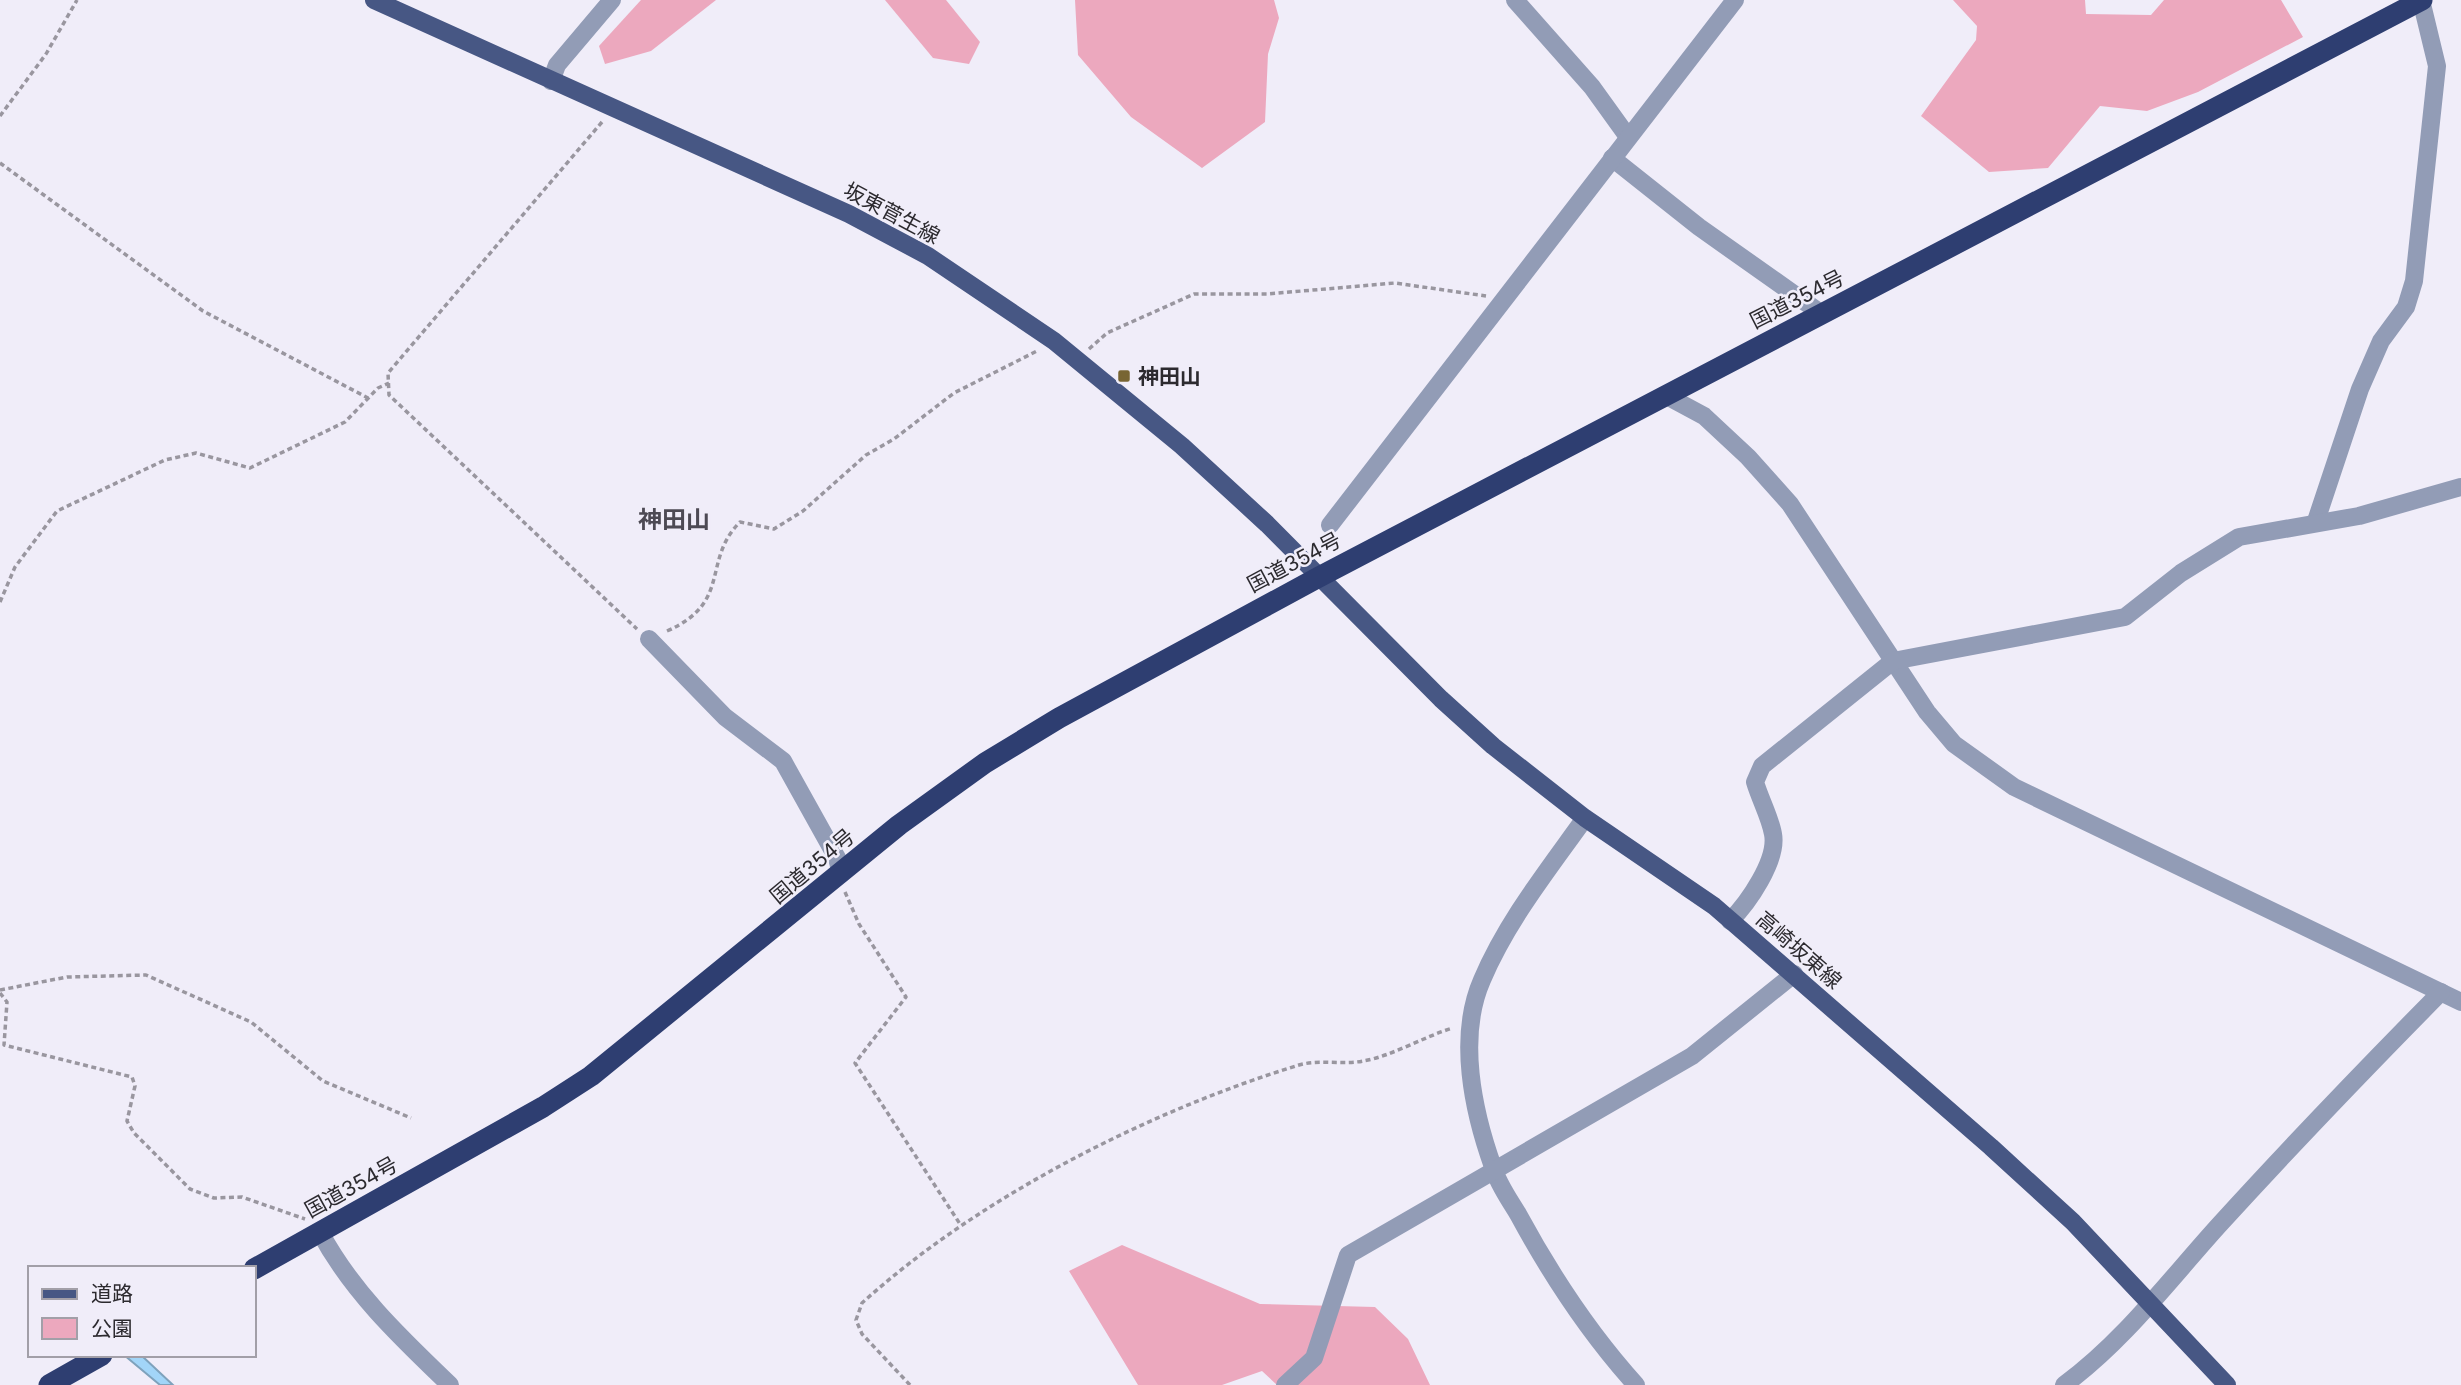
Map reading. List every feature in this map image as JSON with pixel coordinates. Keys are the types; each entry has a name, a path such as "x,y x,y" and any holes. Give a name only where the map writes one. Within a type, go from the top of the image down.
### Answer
{"highway":[{"name":"国道354号","path":"256,1268 531,1114 591,1076 899,825 985,763 1126,680 2421,0"},
{"path":"49,1385 98,1357"}],"main road":[{"name":"坂東菅生線","path":"374,0 849,214 928,256 1077,359 1182,446 1267,524 1319,577"},
{"name":"高崎坂東線","path":"1319,577 1493,746 1585,818 1714,906 2073,1222 2227,1385"}],"street":[{"path":"551,81 557,65 612,0"},
{"path":"1516,0 1592,87 1628,137"},
{"path":"1330,525 1735,0"},
{"path":"2316,521 2360,389 2381,341 2406,307 2414,281 2437,66 2421,0"},
{"path":"1612,158 1699,227 1822,314"},
{"path":"1665,395 1704,416 1748,457 1790,505 1927,712 1954,744 2014,787 2461,1002"},
{"path":"1730,921 1749,901 1772,853 1773,836 1755,782 1762,766 1893,661 2125,617 2181,573 2239,537 2316,521 2359,516 2461,487"},
{"path":"649,639 725,717 783,761 837,858 841,874"},
{"path":"1585,818 1517,915 1481,981 1470,1024 1470,1055 1479,1117 1493,1170 1553,1280 1636,1385"},
{"path":"1285,1385 1314,1358 1348,1255 1692,1056 1753,1011 1794,974"},
{"path":"2064,1385 2086,1369 2149,1304 2316,1118 2441,992"},
{"path":"320,1232 337,1263 393,1330 450,1385"}],"path":[{"path":"0,116 46,54 77,0"},
{"path":"615,107 388,373 390,395 649,639 687,622 702,608 712,591 722,543 740,522 775,529 803,511 866,455 894,439 954,393 1054,341"},
{"path":"0,163 203,311 368,398"},
{"path":"1077,359 1107,333 1194,294 1318,291 1395,283 1505,299"},
{"path":"0,602 15,567 57,510 165,460 196,453 250,468 345,422 368,398 389,383"},
{"path":"841,874 845,892 859,924 906,997 855,1063 960,1224"},
{"path":"320,1232 303,1217 242,1197 214,1198 190,1189 134,1133 127,1121 135,1086 132,1077 4,1045 7,1002 0,991 67,977 146,975 251,1022 323,1081 411,1118"},
{"path":"910,1385 862,1334 856,1320 862,1303 960,1224 1123,1134 1244,1083 1304,1064 1365,1061 1428,1035 1470,1024"}],"green space":[{"path":"641,0 716,0 651,51 605,64 599,46"},
{"path":"885,0 946,0 980,42 969,64 933,58"},
{"path":"1075,0 1274,0 1279,18 1268,54 1265,122 1202,168 1131,117 1078,55"},
{"path":"1953,0 2085,0 2086,14 2151,15 2164,0 2281,0 2303,37 2198,92 2147,111 2100,106 2048,168 1989,172 1921,116 1976,40 1977,26"},
{"path":"1122,1245 1260,1304 1375,1307 1408,1339 1430,1385 1277,1385 1262,1371 1222,1385 1138,1385 1069,1271"}],"water":[{"path":"126,1357 143,1357 173,1385 160,1385"}],"place":[{"name":"神田山","path":"1124,376"}],"district":[{"name":"神田山","path":"674,519"}]}
